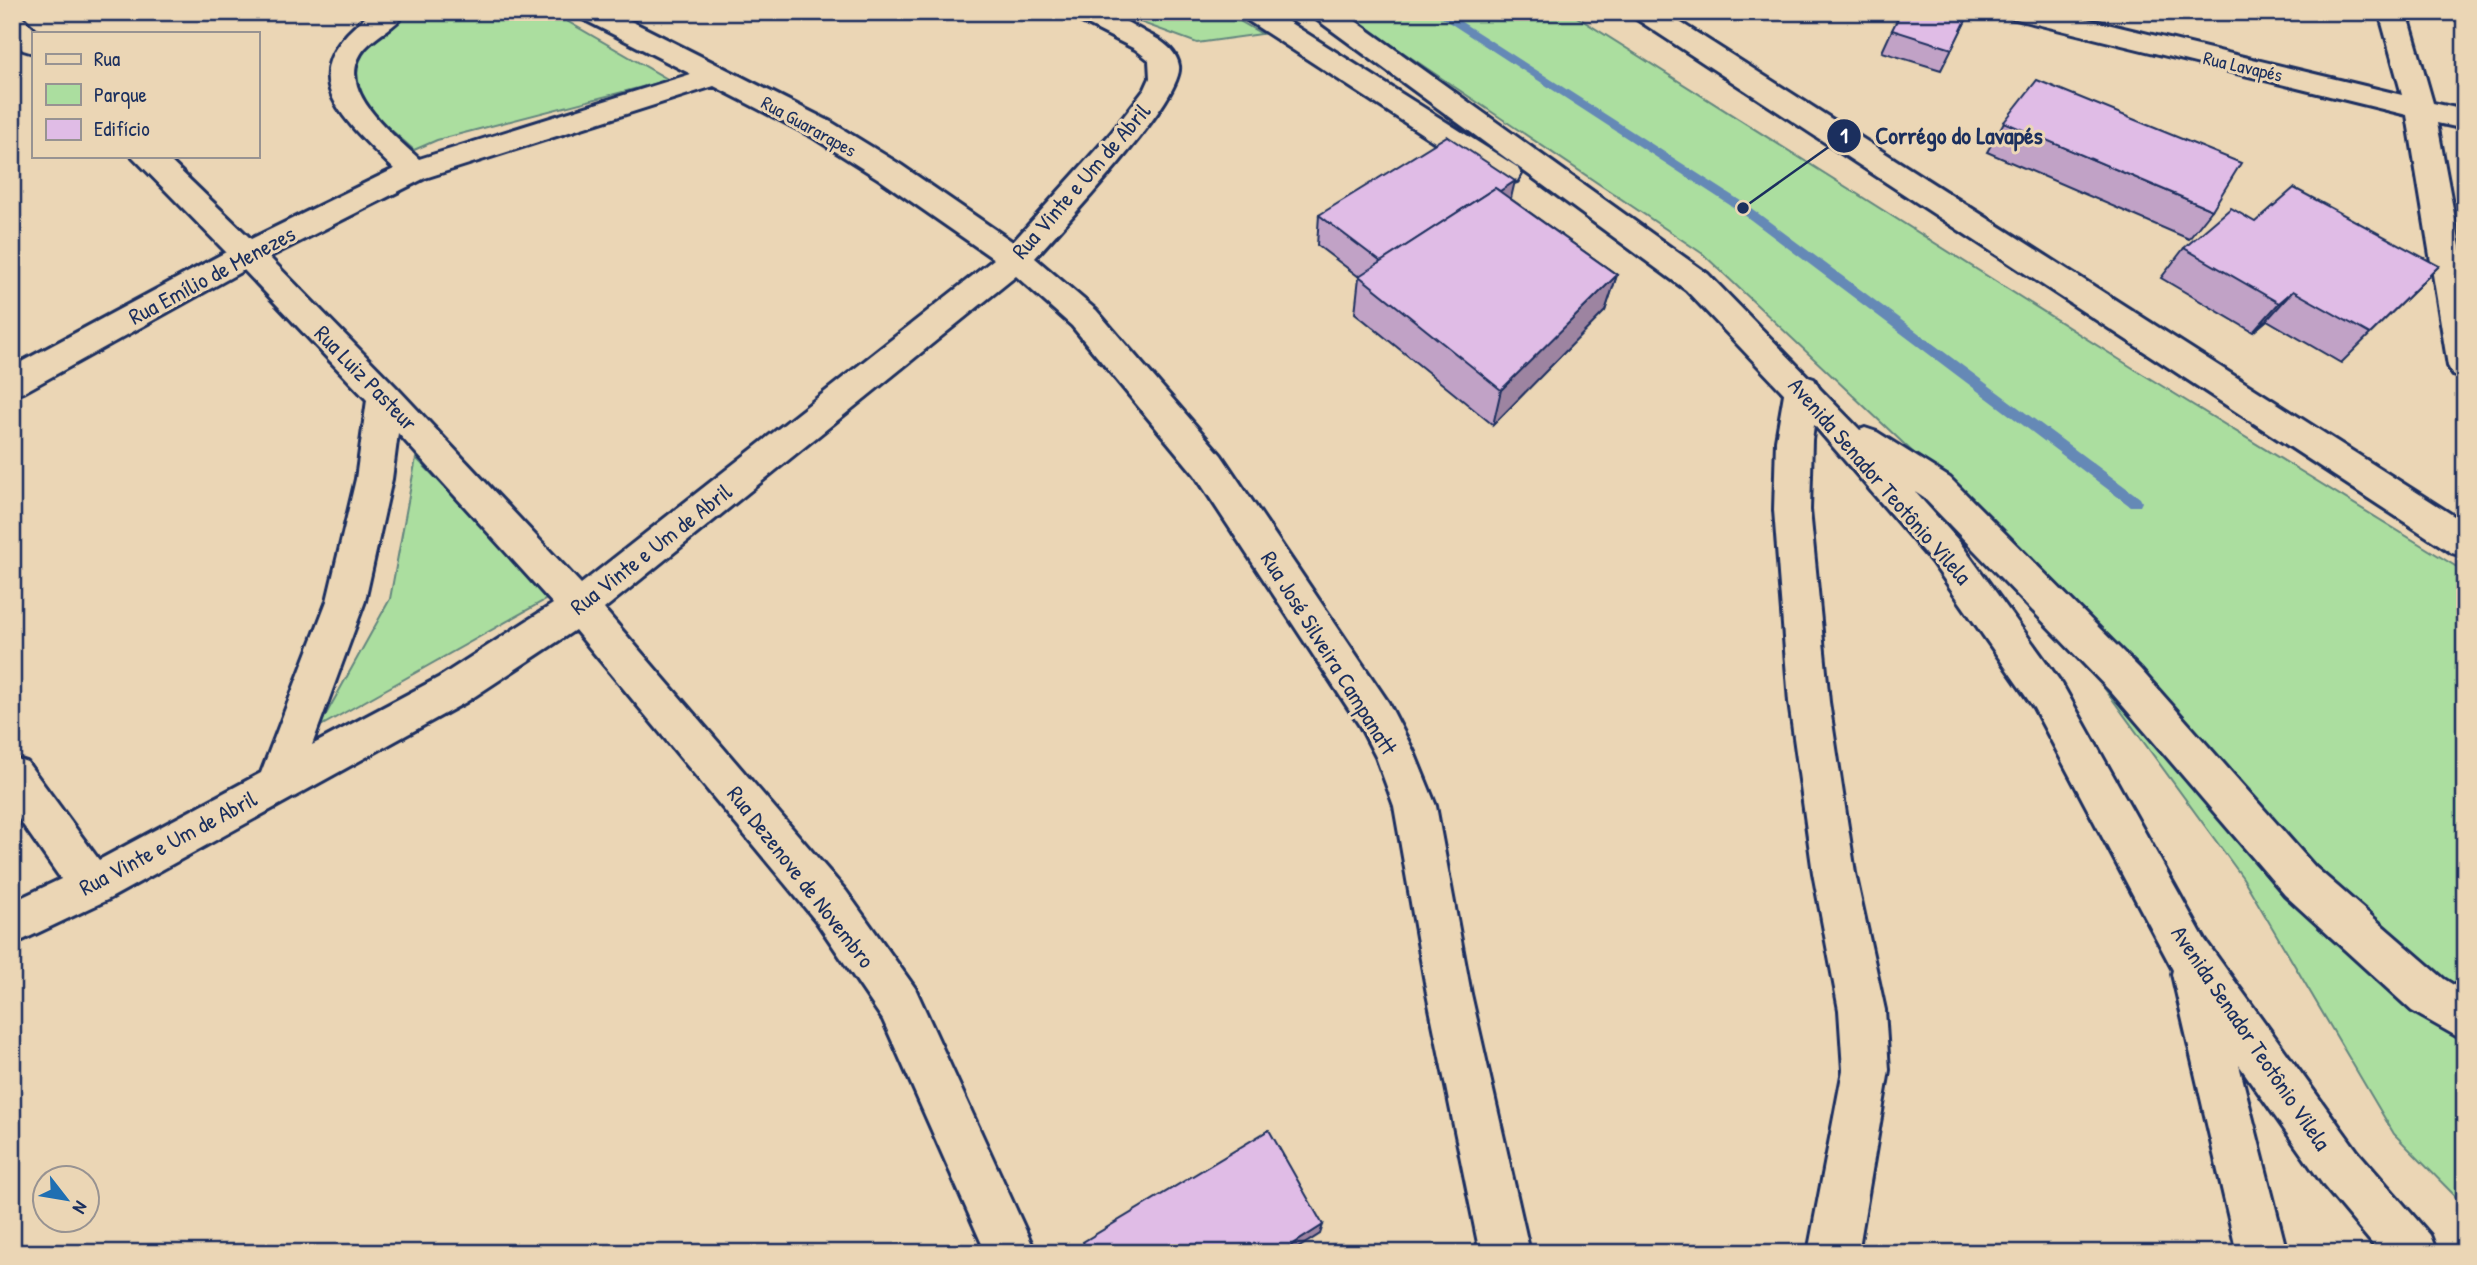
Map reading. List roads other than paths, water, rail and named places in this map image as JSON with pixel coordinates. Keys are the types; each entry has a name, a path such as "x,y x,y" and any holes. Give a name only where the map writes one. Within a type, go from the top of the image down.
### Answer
{"main road":[{"path":"392,12 360,37 348,52 340,73 345,91 365,121 414,171"},
{"name":"Rua Guararapes","path":"591,12 821,129 890,172 1016,259"},
{"name":"Rua Vinte e Um de Abril","path":"12,924 92,886 452,690 579,607 1016,259 1121,140 1159,91 1164,78 1165,66 1161,56 1145,43 1084,12"},
{"path":"1255,12 1541,198 1595,228 1664,257"},
{"name":"Avenida Senador Teotônio Vilela","path":"1325,12 1697,282 1815,403 1945,551 2048,696 2189,955 2341,1169 2412,1253"},
{"name":"Rua Lavapés","path":"2022,12 2465,120"},
{"path":"2393,12 2420,108 2465,366"},
{"path":"1653,16 2465,542"},
{"path":"12,23 32,43"},
{"name":"Rua Emílio de Menezes","path":"12,383 247,254 414,171 717,76"},
{"name":"Rua Luiz Pasteur","path":"149,158 247,254 385,397 579,607"},
{"name":"Rua José Silveira Campanatt","path":"1016,259 1084,318 1208,465 1374,714 1394,752 1415,806 1449,994 1505,1253"},
{"path":"278,783 346,601 374,479 385,397"},
{"path":"1833,1253 1866,1070 1862,1010 1834,873 1808,702 1792,510 1794,440 1815,403 1937,488 2126,681 2300,881 2428,995 2465,1017"},
{"name":"Rua Dezenove de Novembro","path":"579,607 831,906 899,1004 1011,1253"},
{"path":"12,775 92,886"},
{"path":"2189,955 2262,1253"}],"waterway":[{"path":"1438,12 1743,208 2135,502"}],"place":[{"name":"Corrégo do Lavapés","path":"1743,208"}]}
